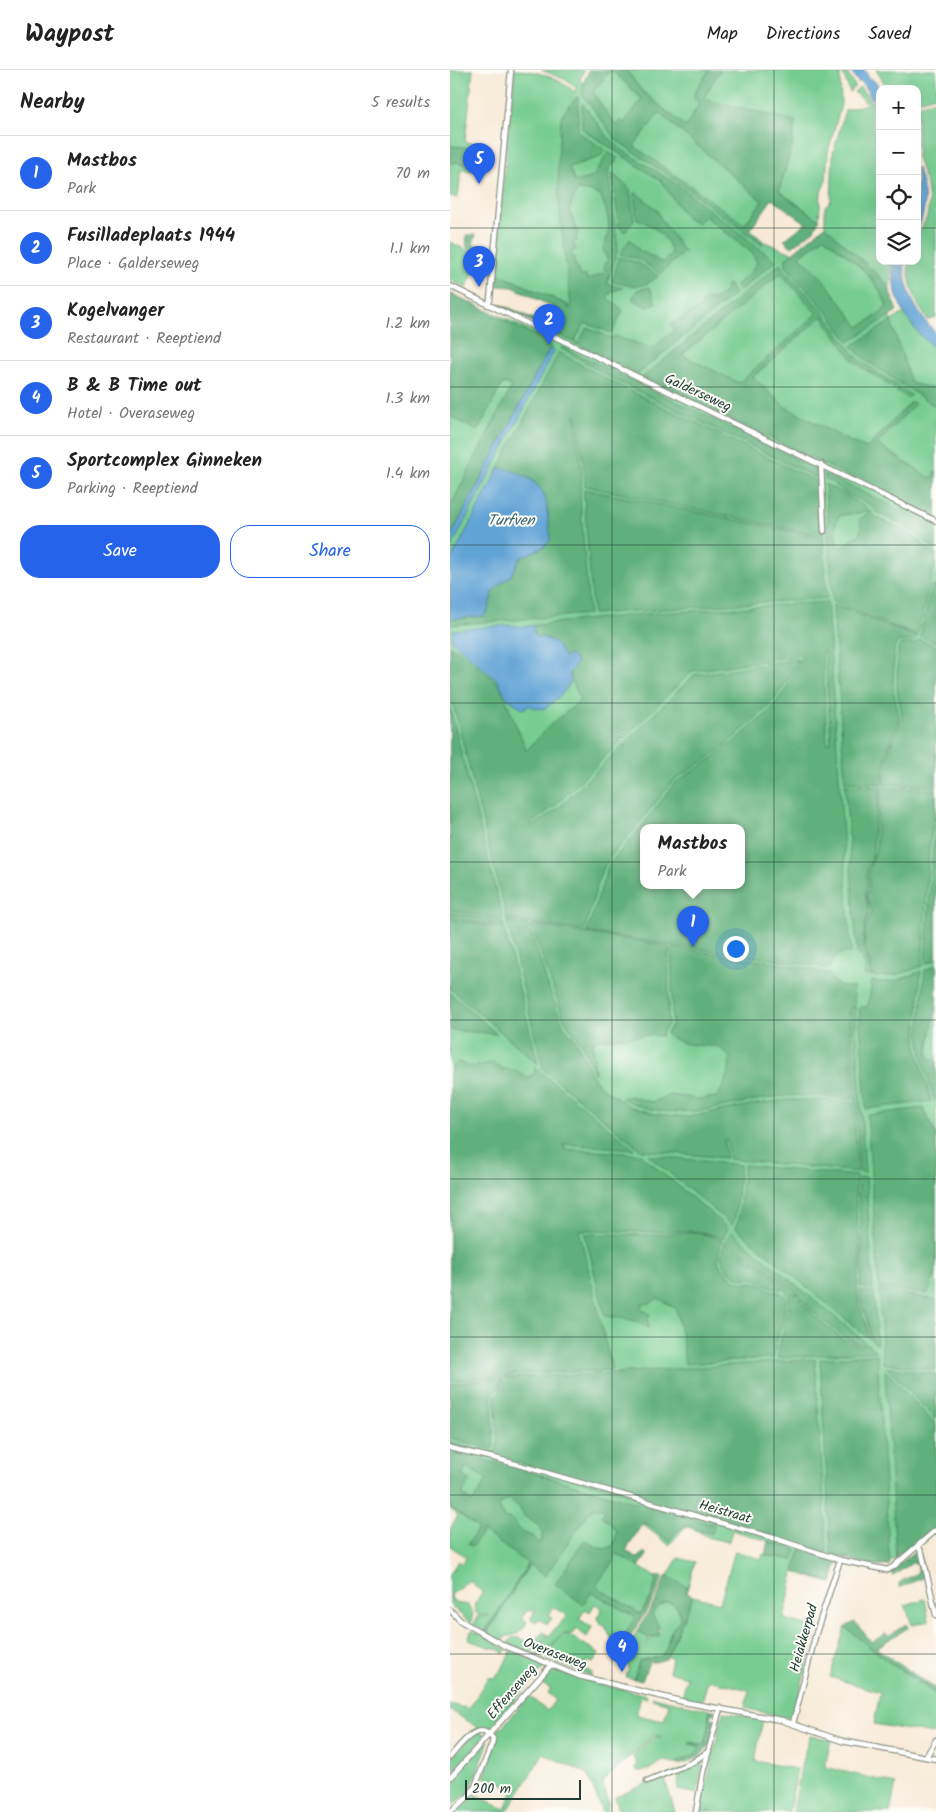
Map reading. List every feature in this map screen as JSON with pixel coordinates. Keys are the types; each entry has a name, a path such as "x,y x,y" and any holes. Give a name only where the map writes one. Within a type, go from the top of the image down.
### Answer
{"street":[{"path":"488,305 490,300 511,70"},
{"name":"Galderseweg","path":"450,286 936,521"},
{"path":"821,464 824,531"},
{"name":"Heistraat","path":"450,1448 498,1459 758,1533 840,1560 890,1570 918,1546"},
{"path":"936,1530 918,1546 922,1554 936,1615"},
{"name":"Heiakkerpad","path":"793,1723 816,1633 840,1560"},
{"name":"Overaseweg","path":"450,1610 462,1621 515,1651 588,1678 684,1702 793,1723 842,1741 936,1759"},
{"name":"Effenseweg","path":"450,1778 551,1665"},
{"path":"696,1812 720,1708"},
{"name":"Effenseweg","path":"450,1757 474,1732 484,1731 490,1735 493,1742 472,1794 450,1812"},
{"path":"926,1757 936,1740"},
{"path":"647,1781 692,1762 709,1751"}],"green space":[{"path":"450,70 473,70 465,142 481,143 480,172 461,170 458,198 450,196 450,163 457,162 467,166 477,161 478,148 450,146"},
{"path":"515,70 531,71 547,76 575,92 576,88 568,81 542,70 584,70 580,80 599,103 593,91 610,70 620,76 642,99 639,103 653,100 641,90 626,70 709,70 694,94 704,97 720,70 845,70 855,86 850,92 842,71 840,72 841,105 828,152 826,180 821,192 819,220 779,192 792,145 795,121 788,120 763,204 761,203 744,225 652,160 762,241 800,256 824,237 855,262 876,283 883,295 891,321 904,313 914,328 936,349 936,1530 913,1548 882,1566 838,1557 832,1584 795,1572 796,1564 784,1619 816,1628 793,1719 745,1708 749,1690 708,1680 702,1702 682,1697 687,1677 669,1672 672,1659 667,1656 693,1596 720,1603 735,1551 761,1559 763,1554 773,1557 778,1556 775,1543 732,1530 729,1542 710,1538 687,1525 669,1545 641,1523 620,1554 655,1577 656,1580 652,1595 640,1614 593,1592 635,1617 624,1636 620,1635 611,1638 605,1626 600,1624 597,1618 602,1608 595,1604 590,1612 585,1609 579,1619 592,1627 587,1637 576,1629 572,1634 562,1634 551,1646 544,1658 533,1653 567,1616 554,1607 548,1616 552,1618 548,1624 538,1619 536,1622 531,1619 535,1610 531,1612 527,1610 522,1618 527,1622 517,1634 507,1636 502,1641 487,1633 528,1565 485,1632 473,1625 477,1617 488,1615 478,1615 476,1612 476,1604 482,1592 469,1580 459,1590 452,1593 451,1597 455,1603 468,1605 473,1614 471,1622 450,1605 450,1574 458,1561 462,1564 466,1557 450,1546 450,1529 458,1515 450,1509 450,293 555,341 569,311 568,305 494,272"},
{"path":"589,70 610,70 593,92 616,125 621,120 624,123 642,99 612,70 626,70 641,90 686,127 699,104 694,93 709,70 720,70 703,99 795,121 792,145 779,191 819,220 814,230 792,247 784,240 806,223 772,199 750,230 762,240 762,245 677,181 616,140 582,94 584,81","holes":["659,113 762,201 745,225 634,146"]},
{"path":"876,70 936,70 936,96 921,100 921,85 885,85"},
{"path":"860,87 876,110 876,265 890,265 890,292 883,280 825,226 825,206 831,201 833,153 845,110 867,104 854,92"},
{"path":"578,96 578,132 605,150 600,157 569,167 575,182 593,177 608,152 619,159 609,169 608,173 618,249 607,284 623,288 611,292 607,298 623,310 612,333 585,323 574,342 578,344 586,329 589,328 613,339 614,336 652,348 674,331 671,324 703,307 701,303 710,298 712,301 727,290 725,287 729,284 735,294 638,374 498,305 501,304 555,329 563,314 513,287 495,286 493,284 494,272 568,305 568,309 571,306 559,205 558,159 561,118","holes":["577,190 589,191 601,196 609,228 603,248 608,262 603,264 606,272 588,280 586,275 581,277 573,260 575,258 570,252 576,250 573,243 577,241 576,237 578,234 569,210"]},
{"path":"936,100 936,318 928,320 919,307 913,292 908,265 921,265 921,230 927,217 929,203 927,186 921,169 921,104"},
{"path":"582,103 607,136 621,149 675,183 776,261 739,291 736,285 750,273 757,263 752,253 705,216 698,223 687,219 661,181 582,129"},
{"path":"450,146 478,148 477,161 471,166 457,162 450,163"},
{"path":"612,173 630,189 634,220 625,232 619,227"},
{"path":"635,192 657,210 661,219 684,252 660,274 639,259 620,254 630,239 640,251 660,261 664,262 671,254 668,242 664,237 648,224 637,219"},
{"path":"825,226 883,280 889,289 897,311 849,342 829,314 786,266 786,258","holes":["824,237 852,259 869,276 887,306 881,313 859,327 823,279 800,256"]},
{"path":"466,235 476,235 473,244 492,249 491,264 480,262 482,255 467,248"},
{"path":"450,242 481,257 466,288 450,280"},
{"path":"619,257 639,263 658,276 647,283 636,286 612,282"},
{"path":"780,264 823,312 862,362 911,395 908,398 853,360 822,316 753,377 784,406 849,441 867,448 912,401 915,404 877,444 930,478 936,471 936,518 643,377","holes":["781,273 817,314 739,383 682,355"]},
{"path":"649,287 656,303 647,307 632,299 637,290"},
{"path":"450,294 546,341 554,351 550,348 450,538 450,507 511,388 509,384 502,384 478,431 450,416"},
{"path":"891,321 911,383 936,389 936,407 864,359 852,346"},
{"path":"562,347 818,469 819,479 611,378"},
{"path":"559,352 610,381 820,483 827,598 593,614 584,489 814,536 813,534 585,486 577,415 575,414 582,474 580,497 589,614 450,625 450,619 484,616 488,610 493,591 499,584 511,576 520,558 546,546 549,517 540,488 525,476 499,468"},
{"path":"824,474 936,526 936,550 913,531 878,513 869,504 845,493 832,482 825,479"},
{"path":"825,484 866,507 876,517 911,534 934,553 936,558 917,636 833,602","holes":["866,510 868,513 859,520 862,527 859,535 853,538 846,546 837,545 835,528 838,517"]},
{"path":"932,586 936,587 936,642 920,637"},
{"path":"827,602 851,953 843,953 837,956 830,968 587,932 609,864 640,828 640,889 745,889 745,824 643,824 675,783 722,752 771,710 791,681 802,655 692,671 557,804 532,823 532,827 560,807 694,675 798,659 788,680 768,707 720,750 673,781 610,857 601,872 584,931 507,919 450,691 450,646 467,657 499,684 526,751 549,726 580,701 564,657 548,638 537,637 533,629 535,625 642,614","holes":["825,651 831,742 827,743 822,652"]},
{"path":"833,605 917,637 914,641 898,641 894,648 893,689 899,716 885,759 881,784 845,782"},
{"path":"919,640 936,646 936,787 883,784 887,759 902,715 897,689 898,649 900,644 915,644"},
{"path":"450,708 503,919 450,910"},
{"path":"845,785 880,787 872,860 867,869 865,893 869,912 865,923 863,949 870,964 871,976 864,975 866,966 857,952"},
{"path":"882,787 936,790 936,810 929,847 922,966 886,977 873,976 864,939 872,912 867,899 867,893 869,888 869,870 876,849 878,809"},
{"path":"936,830 936,959 925,964 933,847"},
{"path":"450,913 502,921 504,926 450,918"},
{"path":"450,920 504,928 538,1064 450,988"},
{"path":"507,921 669,946 668,1024 662,1036 648,1035 595,1040 593,1051 595,1074 581,1043 564,1019 533,930 508,926"},
{"path":"509,929 531,933 563,1025 575,1039 592,1075 601,1087 631,1107 656,1114 688,1117 786,1100 853,1102 858,1172 729,1159 727,1139 724,1140 726,1158 641,1150 543,1069"},
{"path":"672,947 806,968 830,974 839,985 853,987 855,1006 851,1007 848,1012 853,1099 844,1100 802,1095 784,1096 682,1112 642,1107 622,1098 629,1096 652,1102 670,1095 698,1099 716,1097 722,1089 726,1078 730,1057 718,1046 684,1043 666,1034 672,1025"},
{"path":"936,965 936,1002 928,1052 928,1056 936,1061 936,1100 934,1100 923,1061 919,1034 925,970"},
{"path":"921,971 916,1041 931,1101 866,1109 859,1008 868,1006 872,981 891,981"},
{"path":"450,993 497,1034 450,1030"},
{"path":"855,1007 865,1173 860,1172 850,1013 852,1008"},
{"path":"458,1062 467,1066 490,1063 503,1069 516,1070 527,1077 535,1074 534,1066 634,1149 563,1144 565,1149 640,1154 728,1228 723,1239 714,1235 696,1232 579,1230 612,1370 520,1374 450,1381 450,1075 452,1067"},
{"path":"923,1108 936,1135 936,1274 927,1294 879,1288 867,1115"},
{"path":"648,1155 740,1165 735,1218 732,1225"},
{"path":"744,1165 857,1176 856,1206 860,1254 857,1294 868,1338 735,1227 739,1218"},
{"path":"860,1177 866,1177 873,1290 860,1287 862,1240 859,1201"},
{"path":"731,1231 865,1342 859,1344 844,1337 813,1312 790,1286 726,1240"},
{"path":"698,1232 722,1241 718,1260 719,1264 734,1279 744,1283 756,1283 786,1297 773,1358 685,1364 676,1309 658,1298 651,1303 641,1304 641,1309 650,1314 648,1320 649,1328 632,1320 605,1316 585,1234 653,1235"},
{"path":"725,1242 789,1288 812,1314 842,1339 859,1346 867,1343 876,1351 777,1358 789,1305 789,1295 784,1290 765,1285 759,1280 737,1277 725,1268 721,1257"},
{"path":"879,1290 936,1300 936,1370 883,1363"},
{"path":"859,1291 874,1293 877,1345 870,1339 869,1327"},
{"path":"877,1354 890,1565 883,1566 868,1564 831,1553 820,1359"},
{"path":"815,1359 827,1552 492,1455 450,1445 450,1442 485,1453 496,1452 498,1444 495,1396 500,1392 502,1378 616,1373"},
{"path":"886,1367 936,1374 936,1420 933,1416"},
{"path":"885,1370 936,1425 936,1527 896,1560"},
{"path":"501,1378 498,1389 493,1393 492,1397 494,1447 490,1449 450,1438 450,1384"},
{"path":"450,1454 499,1463 714,1525 712,1534 684,1526 669,1541 643,1522 626,1551 638,1558 644,1552 647,1555 639,1567 618,1554 596,1586 640,1614 649,1602 655,1587 655,1577 663,1576 656,1596 618,1656 611,1638 620,1635 624,1636 635,1617 592,1592 583,1604 555,1584 585,1540 603,1549 614,1544 617,1532 611,1523 601,1516 605,1511 603,1508 594,1508 590,1511 545,1576 529,1565 487,1633 485,1632 528,1564 483,1531 472,1547 468,1544 478,1528 450,1507","holes":["466,1467 487,1479 473,1502 462,1495 470,1480 462,1475","509,1499 520,1508 524,1516 538,1525 543,1533 540,1543 532,1536 523,1533 512,1520 506,1517 504,1519 499,1505"]},
{"path":"768,1541 796,1549 793,1560 765,1555"},
{"path":"800,1550 838,1561 831,1582 794,1572"},
{"path":"915,1552 920,1554 925,1577 899,1588 899,1583 918,1572 918,1567 916,1563 912,1563 893,1576 891,1570"},
{"path":"678,1558 695,1562 688,1587 667,1577"},
{"path":"665,1577 688,1587 686,1593 693,1596 666,1659 649,1662 642,1681 634,1679 639,1662 664,1654 671,1631 680,1619 677,1607 674,1604 666,1603 660,1606 652,1615 658,1624 659,1636 649,1638 637,1631 658,1597"},
{"path":"925,1599 929,1621 912,1625 905,1605"},
{"path":"667,1602 673,1604 678,1609 680,1618 671,1631 664,1654 659,1657 639,1661 634,1679 626,1677 629,1666 623,1662 634,1645 631,1643 637,1631 649,1638 648,1642 661,1629 652,1615 657,1607"},
{"path":"855,1622 872,1642 886,1633 888,1636 907,1624 909,1627 876,1648 936,1689 936,1694 886,1660 845,1627"},
{"path":"845,1627 886,1660 936,1694 936,1729 933,1734 874,1724 880,1692 830,1677"},
{"path":"473,1630 506,1649 504,1654 499,1650 468,1640"},
{"path":"543,1632 548,1635 530,1653 507,1644 512,1638 534,1643"},
{"path":"567,1634 599,1653 593,1663 587,1661 584,1669 592,1672 592,1676 548,1660 554,1644"},
{"path":"511,1651 546,1665 488,1731 476,1731 471,1734 450,1756 450,1753 471,1731 479,1728 450,1710 450,1704 469,1709 488,1677 494,1678 502,1669"},
{"path":"553,1669 596,1683 647,1695 647,1698 641,1697 636,1715 664,1721 669,1704 652,1699 653,1697 710,1710 708,1719 710,1722 705,1745 690,1742 690,1744 701,1747 685,1760 678,1763 663,1761 648,1770 637,1771 635,1767 638,1766 633,1756 654,1737 662,1737 654,1735 602,1782 609,1803 606,1812 602,1812 588,1774 543,1754 507,1812 456,1812 476,1795 505,1809 515,1788 484,1777 497,1740 493,1734 503,1726 529,1696 547,1711 555,1700 548,1693 551,1689 540,1683"},
{"path":"710,1710 715,1710 715,1714 712,1713 711,1718 715,1719 708,1747 694,1760 677,1764 678,1761 692,1756 699,1749 700,1746 690,1744 690,1742 705,1745 710,1722 708,1719"},
{"path":"723,1712 763,1719 755,1761 797,1769 789,1812 700,1812"},
{"path":"479,1732 485,1734 485,1736 450,1775 450,1759 473,1734"},
{"path":"810,1735 831,1740 825,1767 896,1784 890,1812 793,1812 802,1762"},
{"path":"488,1740 467,1794 450,1807 450,1781"},
{"path":"703,1761 697,1794 678,1790 679,1775 665,1780 675,1812 620,1812 615,1797"}],"water":[{"path":"849,70 865,70 870,80 872,79 876,82 876,105 861,81 859,83"},
{"path":"921,180 924,191 921,223"},
{"path":"892,265 904,265 906,281 913,300 923,318 936,333 936,349 909,321 898,299 892,274"},
{"path":"550,348 554,351 450,550 450,538"},
{"name":"Turfven","path":"499,468 525,476 541,490 546,504 550,541 542,548 520,558 511,576 493,591 488,610 484,616 450,619 450,562"},
{"path":"509,625 523,627 535,625 533,630 537,637 551,640 557,645 564,657 571,655 577,662 569,674 571,681 568,686 545,709 534,708 530,705 523,709 507,698 498,681 452,641 453,630"}],"place":[{"name":"Sportcomplex Ginneken","path":"479,184"},
{"name":"Kogelvanger","path":"479,287"},
{"name":"Fusilladeplaats 1944","path":"549,345"},
{"name":"Mastbos","path":"693,947"},
{"name":"B & B Time out","path":"622,1672"}]}
